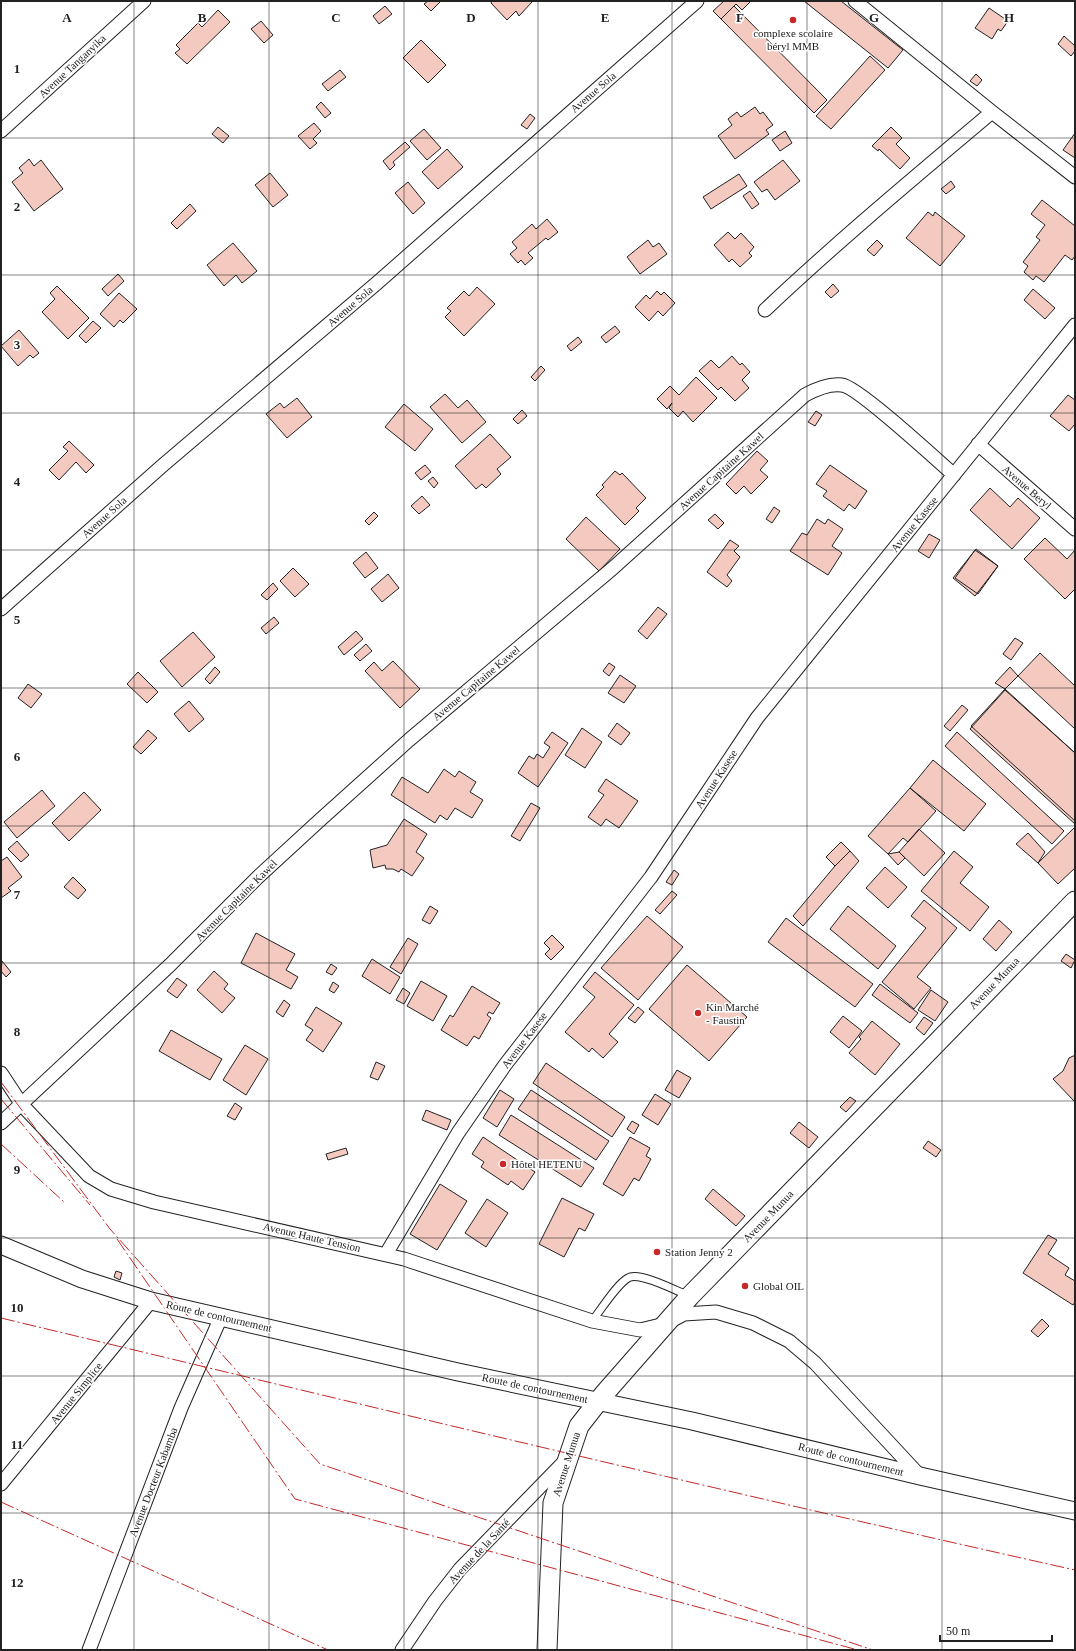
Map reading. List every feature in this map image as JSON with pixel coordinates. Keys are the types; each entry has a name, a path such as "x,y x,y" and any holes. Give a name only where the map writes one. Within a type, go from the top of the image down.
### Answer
{"main road":[{"name":"Avenue Munua","path":"547,1650 553,1503 566,1460 579,1426 690,1296 1075,900"}],"street":[{"name":"Avenue Tanganyika","path":"1,131 144,1"},
{"name":"Avenue Sola","path":"1,609 162,466 377,283 697,1"},
{"path":"855,1 1075,177"},
{"path":"765,310 816,261 992,112"},
{"name":"Avenue Kasese","path":"386,1254 458,1133 500,1071 651,877 757,718 1075,325"},
{"name":"Avenue Capitaine Kawel","path":"1,1123 170,965 258,877 320,820 409,740 613,568 805,395 822,387 843,385 862,396 954,475"},
{"name":"Avenue Beryl","path":"978,444 1075,530"},
{"name":"Avenue Haute Tension","path":"1,1074 22,1105 89,1176 111,1189 154,1202 386,1254 592,1321 640,1330 665,1324 684,1314 716,1312 753,1323 789,1341 815,1363 920,1476"},
{"name":"Route de contournement","path":"1,1245 82,1279 151,1301 458,1372 692,1421 920,1476 1075,1511"},
{"name":"Avenue Simplice","path":"1,1484 151,1301"},
{"name":"Avenue Docteur Kabamba","path":"90,1650 180,1408 222,1317"},
{"name":"Avenue de la Santé","path":"402,1650 435,1601 460,1569 566,1460"}],"lane":[{"path":"592,1321 621,1284 629,1277 639,1276 690,1296"}],"building":[{"path":"428,1 441,1 431,11 424,4"},
{"path":"492,1 532,2 519,16 516,11 507,20 491,3"},
{"path":"724,1 751,1 742,10 736,4 721,19 713,11"},
{"path":"804,1 841,1 903,50 888,68"},
{"path":"385,6 392,14 379,24 373,16"},
{"path":"734,6 827,100 814,113 721,19"},
{"path":"989,8 1008,21 1001,31 998,29 992,39 975,28"},
{"path":"218,10 230,22 187,64 175,53 180,49 176,45 198,23 202,27"},
{"path":"261,21 273,35 264,43 251,29"},
{"path":"1064,36 1075,46 1075,51 1071,56 1058,44"},
{"path":"421,40 446,65 428,83 403,58"},
{"path":"870,56 885,70 831,129 816,116"},
{"path":"340,70 346,77 328,91 322,84"},
{"path":"976,74 982,80 977,86 970,81"},
{"path":"321,102 331,113 325,118 316,107"},
{"path":"755,107 760,114 763,112 773,125 766,130 769,134 735,159 718,136 732,125 728,119 737,112 741,117"},
{"path":"530,114 535,118 527,129 521,125"},
{"path":"314,123 321,131 313,139 317,143 310,149 298,136"},
{"path":"218,127 229,136 223,143 212,134"},
{"path":"891,127 902,138 896,144 910,158 900,169 879,149 878,151 872,146"},
{"path":"424,129 441,148 427,160 410,141"},
{"path":"785,131 792,143 780,151 772,140"},
{"path":"1075,133 1075,158 1063,150"},
{"path":"405,142 410,147 393,162 395,165 390,170 383,161"},
{"path":"447,149 463,167 438,189 422,172"},
{"path":"29,159 34,166 41,160 63,189 34,211 12,182 23,173 19,168"},
{"path":"783,160 800,181 775,200 767,189 762,192 754,182"},
{"path":"270,173 288,195 273,207 255,185"},
{"path":"739,174 747,186 711,209 703,197"},
{"path":"951,181 955,187 946,194 941,189"},
{"path":"408,182 425,203 413,214 395,193"},
{"path":"750,191 759,204 752,209 743,196"},
{"path":"1042,200 1075,226 1075,256 1072,260 1065,255 1044,282 1036,276 1033,280 1024,272 1028,266 1023,262 1040,240 1036,237 1045,225 1031,214"},
{"path":"190,204 196,211 177,229 171,223"},
{"path":"928,212 933,216 935,212 965,236 940,266 906,238"},
{"path":"547,219 558,232 548,240 546,238 528,253 533,258 525,265 521,260 518,263 510,254 517,248 512,242 532,224 536,229"},
{"path":"728,232 735,239 741,233 754,247 749,253 752,256 740,267 732,259 729,262 714,245"},
{"path":"648,240 653,247 659,243 667,254 640,274 627,257"},
{"path":"877,240 883,246 874,256 867,250"},
{"path":"233,243 257,271 242,283 236,275 224,286 207,265"},
{"path":"118,274 124,281 108,296 102,289"},
{"path":"833,284 839,291 831,298 825,292"},
{"path":"57,286 89,318 68,339 42,312 55,299 50,293"},
{"path":"477,287 495,304 464,336 445,317 451,311 447,308 464,291 469,296"},
{"path":"1033,289 1055,308 1045,319 1024,300"},
{"path":"657,291 661,295 664,292 675,303 663,316 658,311 649,321 635,307 646,295 650,299"},
{"path":"119,293 137,309 123,323 120,320 114,327 100,314"},
{"path":"93,321 101,328 86,343 79,336"},
{"path":"615,326 620,332 606,343 601,337"},
{"path":"19,330 39,353 33,358 30,355 18,366 1,346"},
{"path":"578,337 582,342 571,351 567,346"},
{"path":"732,356 740,365 742,363 750,372 742,380 749,388 735,401 721,387 718,390 699,371 711,360 719,368"},
{"path":"541,366 545,370 535,381 531,377"},
{"path":"696,377 717,398 693,422 683,411 678,417 669,408 672,403 667,409 657,399 670,386 679,395"},
{"path":"445,394 458,408 467,400 486,422 462,443 430,407"},
{"path":"1068,395 1075,400 1075,424 1069,431 1050,416"},
{"path":"297,398 312,417 287,438 266,414 280,403 284,408"},
{"path":"404,404 433,429 415,451 385,427"},
{"path":"522,410 527,416 518,424 513,419"},
{"path":"816,411 822,415 815,426 808,422"},
{"path":"490,434 511,457 497,469 501,474 486,488 482,484 476,489 455,466"},
{"path":"69,441 94,465 86,473 76,462 59,480 49,470 68,451 63,447"},
{"path":"757,451 768,461 760,470 768,477 751,494 744,486 736,494 726,484"},
{"path":"425,465 431,472 421,480 415,473"},
{"path":"830,465 867,491 855,509 849,504 844,511 823,496 827,491 816,484"},
{"path":"615,471 620,475 622,473 646,498 636,508 639,511 625,525 596,495 604,487 602,485"},
{"path":"433,477 438,483 434,488 428,481"},
{"path":"990,488 1010,507 1018,498 1040,518 1012,549 970,510"},
{"path":"422,496 430,505 419,514 411,506"},
{"path":"774,507 780,511 772,523 766,519"},
{"path":"374,512 378,516 369,525 365,521"},
{"path":"715,514 724,523 718,529 708,520"},
{"path":"586,517 620,549 599,571 566,539"},
{"path":"817,519 825,524 828,519 843,529 832,546 842,553 828,575 790,551 802,533 807,535"},
{"path":"929,534 940,540 929,558 918,551"},
{"path":"1045,538 1067,559 1075,550 1075,589 1065,599 1024,559"},
{"path":"730,540 739,546 734,551 740,557 727,575 732,581 727,587 707,572"},
{"path":"976,549 998,566 975,596 953,578"},
{"path":"975,550 998,566 978,594 955,578"},
{"path":"366,552 378,568 365,578 353,563"},
{"path":"293,568 309,584 295,597 280,581"},
{"path":"388,574 399,588 382,602 371,589"},
{"path":"273,583 278,589 267,600 261,595"},
{"path":"658,607 667,614 647,639 638,631"},
{"path":"274,617 279,623 266,634 261,628"},
{"path":"356,631 363,639 344,655 338,647"},
{"path":"193,632 215,657 182,687 160,661"},
{"path":"1015,638 1023,643 1011,660 1003,654"},
{"path":"366,644 372,651 360,661 354,655"},
{"path":"1040,653 1075,686 1075,729 1018,676"},
{"path":"393,661 420,689 400,708 365,671 374,662 382,671"},
{"path":"609,663 615,667 609,676 603,671"},
{"path":"215,667 220,672 210,684 205,679"},
{"path":"1010,667 1018,676 1005,689 995,683"},
{"path":"138,672 158,692 147,703 127,684"},
{"path":"620,675 636,686 624,703 608,693"},
{"path":"28,684 42,694 31,708 18,698"},
{"path":"1005,689 1075,753 1075,821 971,726"},
{"path":"1005,690 1075,753 1075,824 970,729"},
{"path":"189,701 204,719 189,732 174,714"},
{"path":"962,705 968,710 950,731 944,726"},
{"path":"617,723 630,733 621,745 608,736"},
{"path":"582,728 602,742 585,768 565,755"},
{"path":"148,730 157,738 141,754 133,747"},
{"path":"552,732 568,743 538,787 518,773 529,756 534,759 537,754 543,758 550,747 544,743"},
{"path":"957,732 1064,831 1052,844 945,746"},
{"path":"933,760 986,804 964,831 910,788"},
{"path":"444,769 455,777 459,771 476,782 470,792 483,800 472,818 455,808 447,820 440,815 435,823 391,795 402,777 428,793"},
{"path":"606,779 638,801 619,828 606,819 601,826 588,817 604,795 598,791"},
{"path":"910,788 936,811 908,842 903,838 888,854 868,836"},
{"path":"42,790 55,806 17,838 4,822"},
{"path":"84,792 101,810 69,841 52,823"},
{"path":"531,803 540,808 520,841 511,836"},
{"path":"404,819 427,834 416,852 424,858 412,876 401,869 399,872 393,869 386,869 385,865 373,868 370,850 387,845"},
{"path":"1075,827 1075,868 1058,884 1038,863"},
{"path":"919,829 945,853 924,876 899,852"},
{"path":"1028,833 1045,852 1038,863 1016,844"},
{"path":"17,841 29,855 21,862 8,849"},
{"path":"841,842 850,851 835,866 826,857"},
{"path":"850,851 859,861 803,926 793,916 835,866"},
{"path":"954,851 973,867 960,883 989,907 970,931 921,891"},
{"path":"899,852 905,858 898,865 888,854"},
{"path":"7,857 22,877 8,888 11,891 1,898 1,861"},
{"path":"885,867 907,887 888,908 866,888"},
{"path":"674,870 679,874 672,885 666,882"},
{"path":"73,877 86,890 78,899 64,887"},
{"path":"672,891 677,895 660,914 655,910"},
{"path":"924,900 957,928 917,977 931,988 914,1009 882,982 926,928 911,916"},
{"path":"430,906 438,911 430,924 422,920"},
{"path":"848,906 896,946 878,969 830,929"},
{"path":"647,916 683,947 638,1000 601,968"},
{"path":"786,918 873,984 855,1007 768,942"},
{"path":"999,920 1012,932 996,951 983,939"},
{"path":"256,933 295,954 286,970 298,977 291,989 241,963"},
{"path":"552,935 564,947 551,960 545,954 550,949 544,943"},
{"path":"408,938 418,944 401,974 390,967"},
{"path":"1066,954 1075,960 1071,968 1061,961"},
{"path":"372,959 400,977 390,994 362,976"},
{"path":"2,961 11,972 6,977 1,971"},
{"path":"331,964 337,968 332,975 326,972"},
{"name":"Kin Marché - Faustin","path":"687,965 747,1017 709,1061 649,1009"},
{"path":"214,971 228,984 224,989 235,998 222,1013 197,990"},
{"path":"595,972 634,1005 609,1034 618,1042 603,1058 592,1048 589,1052 565,1032 595,997 583,987"},
{"path":"177,978 187,985 177,998 167,991"},
{"path":"421,981 447,996 433,1021 407,1006"},
{"path":"333,982 339,986 334,993 329,990"},
{"path":"880,984 918,1013 910,1023 872,995"},
{"path":"472,986 500,1003 493,1014 489,1012 487,1015 491,1018 479,1039 474,1036 467,1046 441,1030 450,1015 453,1017"},
{"path":"403,988 410,993 404,1004 396,1000"},
{"path":"931,990 948,1002 935,1021 918,1010"},
{"path":"284,1000 290,1005 283,1017 276,1012"},
{"path":"316,1007 342,1023 323,1052 306,1040 313,1030 305,1025"},
{"path":"638,1007 644,1012 635,1023 628,1018"},
{"path":"843,1016 862,1031 849,1048 830,1032"},
{"path":"924,1017 933,1023 924,1035 916,1028"},
{"path":"872,1021 900,1044 875,1075 849,1053 861,1039 859,1037"},
{"path":"171,1030 222,1059 210,1080 159,1051"},
{"path":"245,1045 268,1059 246,1095 223,1080"},
{"path":"1075,1056 1075,1102 1053,1079 1063,1071 1069,1058"},
{"path":"376,1062 385,1066 378,1080 370,1077"},
{"path":"546,1063 625,1117 612,1137 533,1083"},
{"path":"677,1070 691,1078 679,1098 665,1090"},
{"path":"500,1090 514,1099 497,1127 483,1118"},
{"path":"531,1090 609,1141 596,1160 518,1109"},
{"path":"655,1094 671,1104 658,1125 642,1115"},
{"path":"850,1097 856,1101 846,1112 840,1107"},
{"path":"235,1103 242,1108 235,1120 227,1116"},
{"path":"426,1110 451,1120 447,1130 422,1120"},
{"path":"511,1115 594,1168 581,1187 499,1135"},
{"path":"632,1121 639,1125 634,1134 627,1129"},
{"path":"799,1122 818,1137 809,1148 790,1133"},
{"name":"Hôtel HETENU","path":"483,1137 535,1172 523,1190 511,1181 508,1185 481,1167 484,1162 472,1154"},
{"path":"630,1137 650,1148 646,1156 651,1159 639,1181 634,1178 623,1196 603,1184"},
{"path":"928,1141 941,1150 936,1157 923,1148"},
{"path":"346,1148 348,1154 328,1160 326,1154"},
{"path":"440,1184 467,1201 437,1250 410,1234"},
{"path":"713,1189 745,1216 736,1226 705,1199"},
{"path":"562,1198 594,1214 585,1231 579,1228 564,1257 539,1244"},
{"path":"487,1199 508,1213 486,1247 465,1233"},
{"path":"1048,1235 1057,1240 1048,1254 1069,1268 1065,1275 1075,1281 1075,1302 1073,1305 1023,1273"},
{"path":"116,1271 122,1273 120,1280 114,1277"},
{"path":"1042,1319 1049,1326 1038,1337 1031,1331"}],"power":[{"path":"1,1082 110,1229 320,1464 873,1650"},
{"path":"1,1099 90,1205"},
{"path":"1,1144 64,1202"},
{"path":"117,1239 295,1499 858,1650"},
{"path":"1,1318 672,1478 1075,1570"},
{"path":"1,1502 328,1650"}],"place":[{"name":"complexe scolaire béryl MMB","path":"793,20"},
{"name":"Kin Marché - Faustin","path":"698,1013"},
{"name":"Hôtel HETENU","path":"503,1164"},
{"name":"Station Jenny 2","path":"657,1252"},
{"name":"Global OIL","path":"745,1286"}]}
